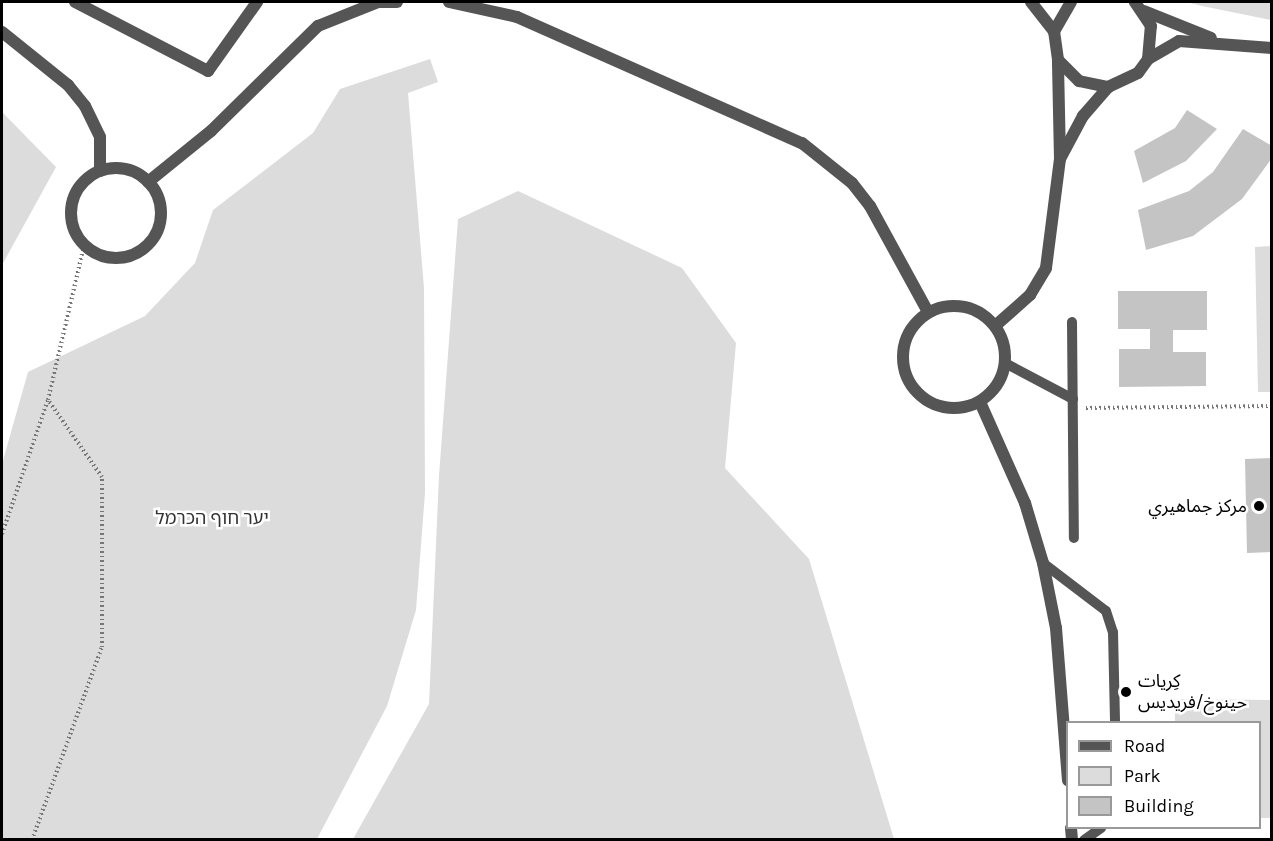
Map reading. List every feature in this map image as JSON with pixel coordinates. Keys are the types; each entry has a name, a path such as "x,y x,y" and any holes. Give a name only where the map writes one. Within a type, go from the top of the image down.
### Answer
{"street":[{"path":"75,2 208,71 257,2"},
{"path":"148,182 211,131 318,26 378,2 397,2"},
{"path":"448,2 517,17 802,143 852,183 870,206 928,312"},
{"path":"995,326 1030,295 1047,268 1060,159 1058,60 1054,32 1031,2"},
{"path":"1054,32 1071,2"},
{"path":"1139,6 1218,41"},
{"path":"1139,6 1151,26 1148,59"},
{"path":"2,32 68,85 85,106 100,136 100,171"},
{"path":"1060,159 1083,116 1108,87 1138,73 1148,59 1179,41 1218,41 1272,48"},
{"path":"1058,60 1079,81 1108,87"},
{"path":"130,170 148,182 162,215 151,243 125,258 96,254 84,245 71,219 71,204 82,184 100,171 130,170"},
{"path":"959,306 975,310 995,326 1005,363 997,385 980,402 944,408 914,390 905,375 905,339 928,312 959,306"},
{"path":"980,402 1022,494 1043,563 1056,628 1066,756"}],"lane":[{"path":"1072,322 1074,538"},
{"path":"1005,363 1072,404"},
{"path":"1043,563 1106,611 1113,632 1115,721"},
{"path":"1084,840 1100,829"}],"path":[{"path":"2,534 48,400 84,245"},
{"path":"32,840 102,647 102,477 48,400"},
{"path":"1072,404 1272,406"}],"green space":[{"path":"1186,2 1271,2 1271,20 1202,6"},
{"name":"יער חוף הכרמל","path":"430,59 438,82 408,93 424,288 425,493 416,610 387,706 317,839 2,839 2,464 28,372 145,316 195,263 213,210 313,133 340,89"},
{"path":"2,112 56,167 2,265"},
{"path":"518,191 682,268 736,343 725,468 809,559 894,839 353,839 429,704 439,476 458,219"},
{"path":"1271,246 1271,392 1258,392 1255,247"},
{"path":"1175,699 1271,700 1271,818 1261,818 1261,721 1175,721"}],"building":[{"path":"1187,110 1217,129 1186,161 1143,183 1134,151 1175,128"},
{"path":"1243,129 1272,146 1272,158 1242,199 1193,236 1146,250 1138,210 1189,191 1213,172"},
{"path":"1118,291 1207,291 1207,330 1173,330 1173,352 1206,352 1206,386 1119,387 1119,349 1150,349 1150,329 1118,329"},
{"name":"مركز جماهيري","path":"1272,458 1272,552 1247,553 1245,459"}],"place":[{"name":"مركز جماهيري","path":"1259,506"},
{"name":"كِريات حينوخ/فريديس","path":"1126,692"}]}
